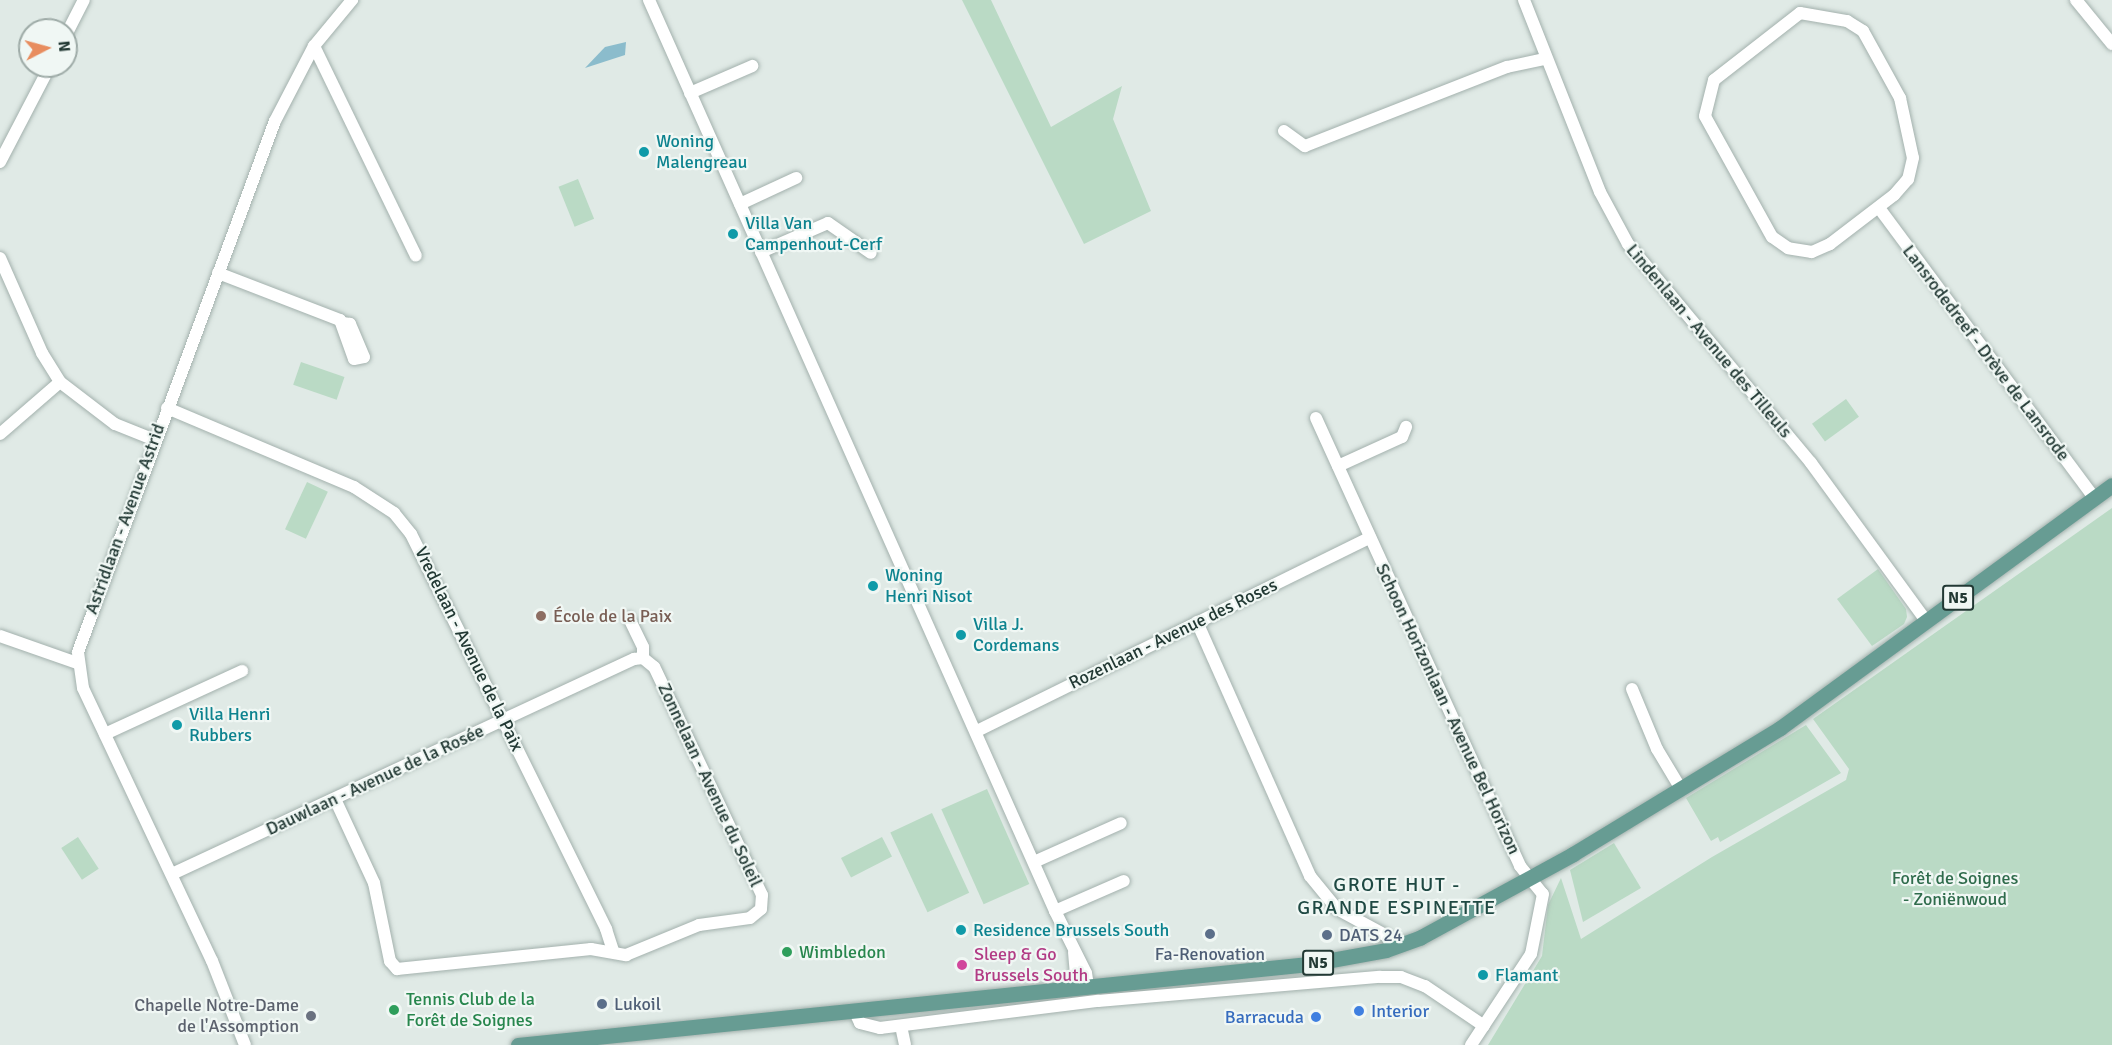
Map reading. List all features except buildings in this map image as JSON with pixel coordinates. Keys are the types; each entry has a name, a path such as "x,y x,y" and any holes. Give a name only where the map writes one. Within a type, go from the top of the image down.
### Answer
{"main road":[{"name":"N5","path":"518,1045 579,1042 854,1010 1352,959 1394,947 1421,937 1530,878 1681,789 1804,712 2112,485"}],"street":[{"path":"75,18 84,0"},
{"name":"Astridlaan - Avenue Astrid","path":"245,1045 219,978 172,874 83,688 77,663 81,639 275,121 314,46 352,0"},
{"path":"649,0 977,731 1073,951 1082,987"},
{"name":"Lindenlaan - Avenue des Tilleuls","path":"1524,0 1600,192 1628,244 1811,463 1927,622"},
{"path":"2076,0 2112,44"},
{"path":"1809,14 1856,25 1872,45 1900,98 1912,169 1901,188 1879,208 1821,249 1788,248 1772,237 1711,133 1705,105 1714,80 1793,16 1809,14"},
{"path":"314,46 416,256"},
{"path":"1284,131 1305,146 1507,67 1546,59"},
{"path":"690,93 752,66"},
{"path":"0,162 44,78"},
{"path":"740,204 796,178"},
{"name":"Lansrodedreef - Drève de Lansrode","path":"1879,208 2094,497"},
{"path":"761,252 828,223 871,253"},
{"path":"0,258 42,354 60,382 115,424 155,440"},
{"path":"218,273 344,323"},
{"path":"0,434 60,382"},
{"name":"Vredelaan - Avenue de la Paix","path":"167,408 344,482 394,513 432,571 606,929 613,951"},
{"name":"Schoon Horizonlaan - Avenue Bel Horizon","path":"1316,418 1520,866 1543,894 1538,937 1519,976 1471,1045"},
{"path":"1338,466 1402,437 1406,427"},
{"name":"Rozenlaan - Avenue des Roses","path":"977,731 1370,538"},
{"name":"Zonnelaan - Avenue du Soleil","path":"613,951 632,954 699,925 742,921 760,909 763,901 654,667 643,657 643,647 629,618"},
{"path":"1197,622 1310,876 1337,909 1387,936 1394,947"},
{"path":"0,636 77,663"},
{"name":"Dauwlaan - Avenue de la Rosée","path":"172,874 504,719 643,657"},
{"path":"105,734 242,671"},
{"path":"1632,689 1657,749 1681,789"},
{"path":"335,799 374,884 390,961 397,969 580,950 613,951"},
{"path":"1034,862 1121,823"},
{"path":"1055,911 1124,881"},
{"path":"854,1010 856,1019 868,1026 901,1026 1098,1000 1401,977 1425,986 1484,1026"},
{"path":"901,1026 905,1045"}],"green space":[{"path":"962,0 991,0 1051,127 1122,86 1113,119 1151,211 1084,244"},
{"path":"578,179 594,219 575,227 559,187"},
{"path":"301,362 344,377 337,400 293,385"},
{"path":"1846,399 1859,417 1825,441 1812,424"},
{"path":"307,482 328,492 306,539 285,529"},
{"name":"Forêt de Soignes - Zoniënwoud","path":"2112,508 2112,1045 1488,1045 1542,956 1548,905 1561,878 1581,939 1712,857 1846,780 1849,769 1813,719"},
{"path":"1878,569 1906,609 1907,617 1904,624 1872,646 1837,599"},
{"path":"1806,725 1841,773 1720,842 1718,837 1711,841 1686,798"},
{"path":"987,789 1029,884 984,904 941,809"},
{"path":"932,813 969,893 928,912 890,832"},
{"path":"78,837 99,869 82,880 61,848"},
{"path":"882,837 892,857 851,877 841,858"},
{"path":"1614,843 1641,888 1583,922 1570,870"}],"water":[{"path":"626,42 625,55 585,68 605,47"}],"place":[{"name":"Woning Malengreau","path":"644,152"},
{"name":"Villa Van Campenhout-Cerf","path":"733,234"},
{"name":"Woning Henri Nisot","path":"873,586"},
{"name":"École de la Paix","path":"541,616"},
{"name":"Villa J. Cordemans","path":"961,635"},
{"name":"Villa Henri Rubbers","path":"177,725"},
{"name":"Residence Brussels South","path":"961,930"},
{"name":"Fa-Renovation","path":"1210,934"},
{"name":"DATS 24","path":"1327,935"},
{"name":"Wimbledon","path":"787,952"},
{"name":"Sleep & Go Brussels South","path":"962,965"},
{"name":"Flamant","path":"1483,975"},
{"name":"Lukoil","path":"602,1004"},
{"name":"Tennis Club de la Forêt de Soignes","path":"394,1010"},
{"name":"Interior","path":"1359,1011"},
{"name":"Chapelle Notre-Dame de l'Assomption","path":"311,1016"},
{"name":"Barracuda","path":"1316,1017"}],"district":[{"name":"GROTE HUT - GRANDE ESPINETTE","path":"1397,896"}]}
